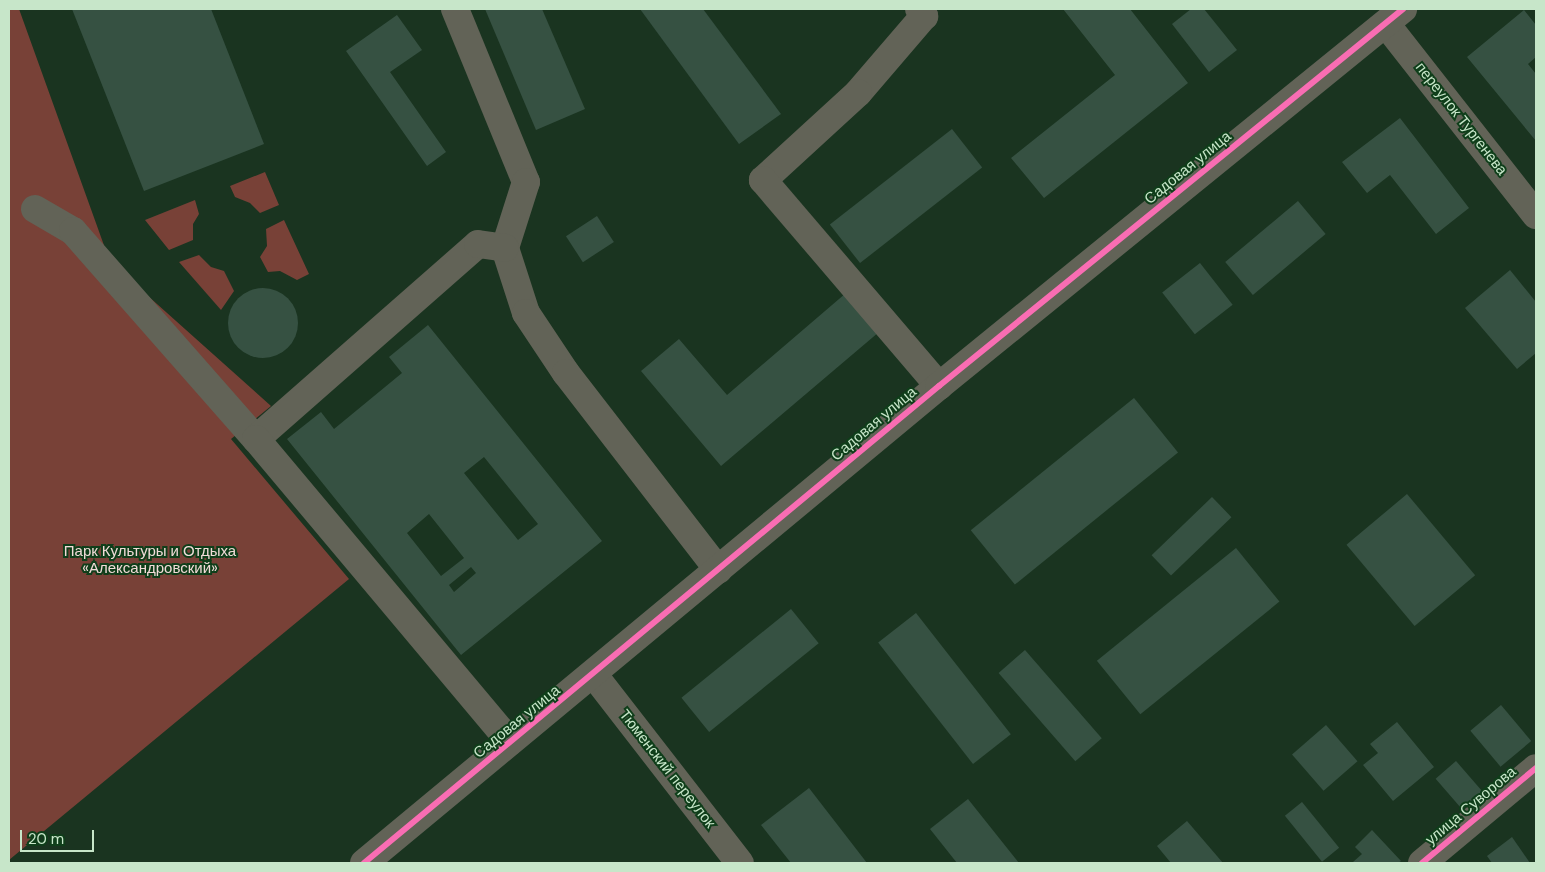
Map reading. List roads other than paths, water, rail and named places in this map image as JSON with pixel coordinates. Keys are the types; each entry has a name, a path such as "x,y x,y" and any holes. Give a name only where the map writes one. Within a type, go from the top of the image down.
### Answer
{"street":[{"path":"455,9 526,182 505,248 531,321 566,374 718,570"},
{"path":"919,9 924,16 858,93 763,180 939,386"},
{"name":"Садовая улица","path":"364,863 594,675 939,386 1394,16"},
{"name":"переулок Тургенева","path":"1394,16 1536,215"},
{"path":"35,209 73,231 256,439 510,742"},
{"path":"256,439 478,244 505,248"},
{"name":"Тюменский переулок","path":"594,675 740,863"},
{"name":"улица Суворова","path":"1422,863 1536,768"}],"park label":[{"name":"Парк Культуры и Отдыха «Александровский»","path":"150,560"}]}
